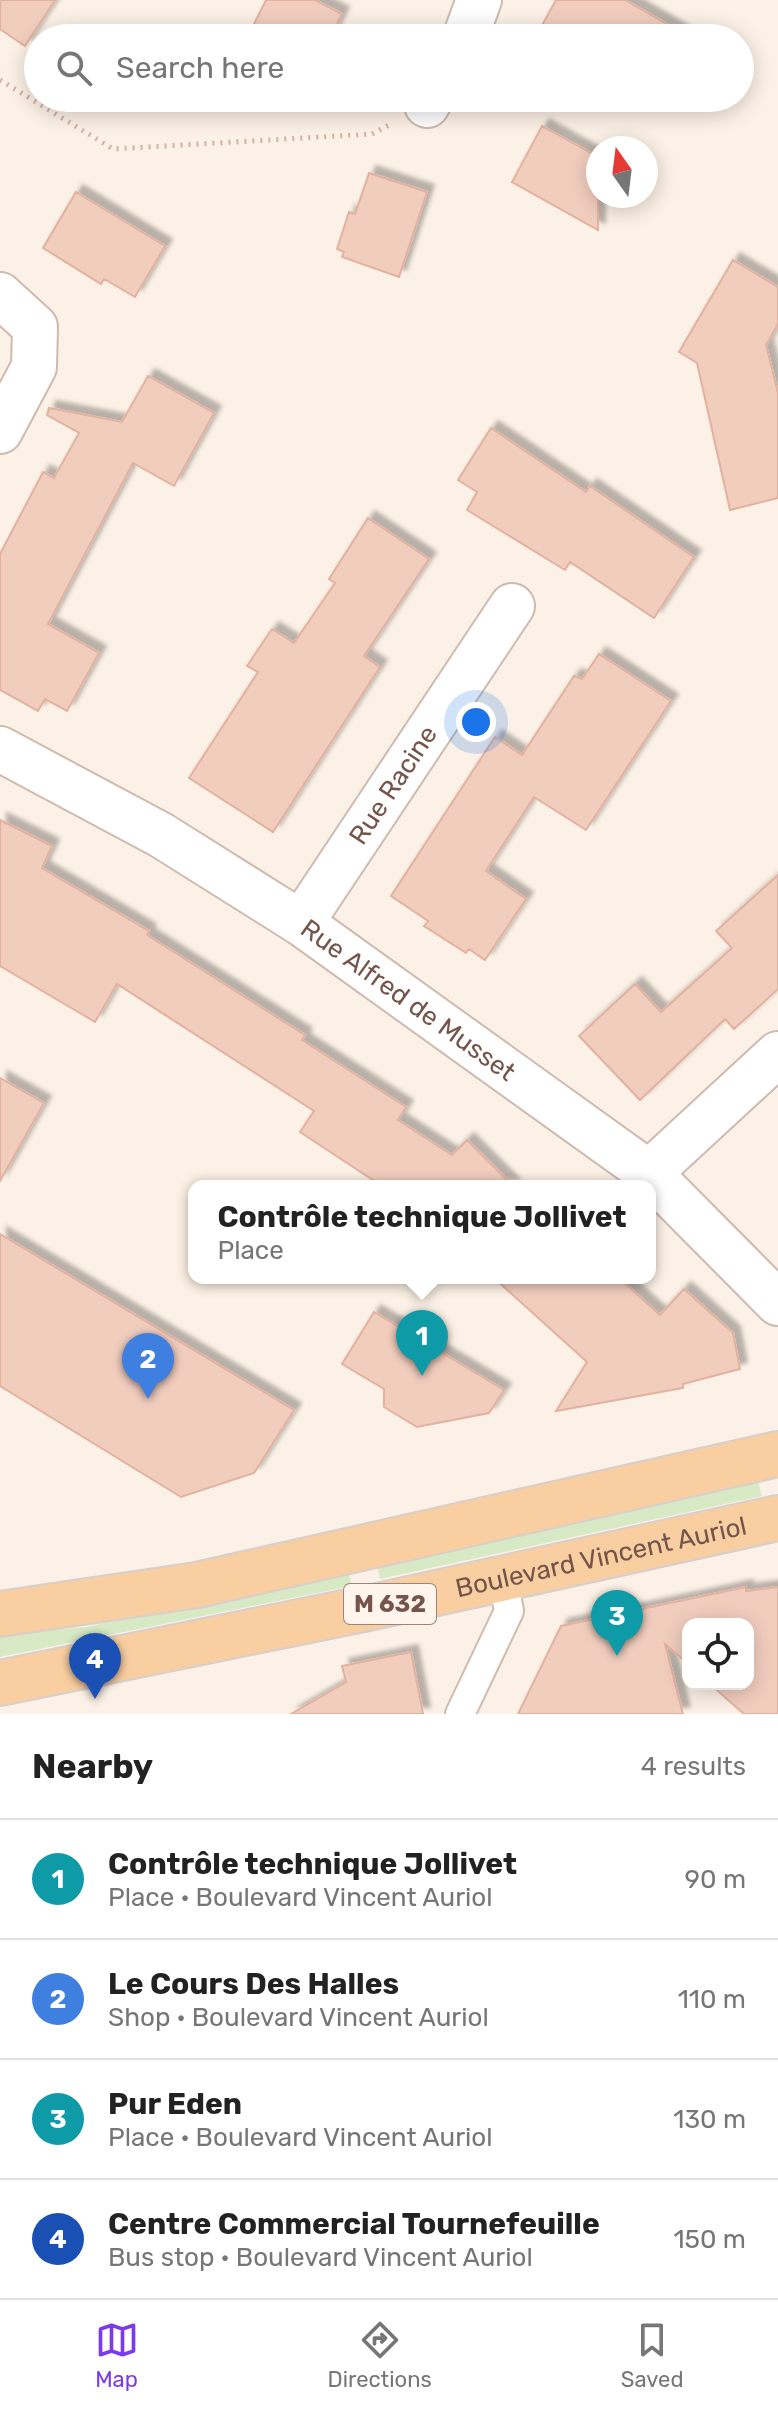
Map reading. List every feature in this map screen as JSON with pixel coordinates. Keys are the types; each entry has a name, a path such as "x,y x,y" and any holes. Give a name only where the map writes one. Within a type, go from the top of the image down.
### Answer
{"main road":[{"name":"M 632","path":"0,1614 197,1585 778,1454"},
{"name":"Boulevard Vincent Auriol","path":"0,1683 503,1579 778,1518"}],"street":[{"path":"470,24 479,0"},
{"path":"0,295 35,327 34,367 0,431"},
{"name":"Rue Racine","path":"301,923 512,606"},
{"name":"Rue Alfred de Musset","path":"0,749 161,835 301,923 656,1180"},
{"path":"649,1173 778,1054"},
{"name":"Rue Alfred de Musset","path":"656,1180 778,1303"}],"lane":[{"path":"460,1714 509,1611 503,1579"}],"path":[{"path":"0,80 24,95"},
{"path":"52,112 113,149 372,134 410,112"}],"green space":[{"path":"757,1477 762,1496 380,1579 377,1563"},
{"path":"348,1570 352,1586 0,1657 0,1635 86,1627"}],"building":[{"path":"0,0 55,0 39,24 24,24 24,45 0,29"},
{"path":"266,0 315,0 342,14 337,24 254,24"},
{"path":"556,0 625,0 667,24 543,24"},
{"path":"542,126 586,150 586,208 598,208 598,230 512,182"},
{"path":"369,173 427,192 399,277 342,257 344,252 337,249 349,212 355,214"},
{"path":"76,192 165,246 135,297 104,279 101,284 43,248"},
{"path":"733,260 778,287 778,324 766,345 778,393 778,498 730,510 697,363 679,352"},
{"path":"148,376 214,413 174,486 133,463 48,624 99,653 67,711 45,699 38,711 0,690 0,554 43,472 54,478 79,433 47,415 49,408 122,422"},
{"path":"491,428 586,492 590,486 694,557 654,618 570,562 565,570 467,510 477,492 458,480"},
{"path":"368,518 429,559 364,656 380,667 273,832 189,778 258,672 247,666 272,629 294,643 335,583 329,579"},
{"path":"599,654 671,701 586,830 534,797 486,871 526,899 485,960 469,949 466,953 424,926 428,921 391,896 495,737 522,755 574,676 582,679"},
{"path":"0,820 52,846 42,868 149,931 147,935 305,1035 302,1040 406,1107 398,1120 452,1155 467,1140 507,1180 373,1180 300,1132 314,1111 117,984 95,1022 0,966"},
{"path":"778,875 778,989 734,1029 725,1019 640,1100 579,1036 635,984 661,1012 732,948 716,931"},
{"path":"0,1078 44,1103 0,1181"},
{"path":"0,1234 294,1410 254,1473 181,1497 0,1386"},
{"path":"501,1284 626,1284 660,1315 684,1289 733,1333 740,1369 683,1384 683,1388 556,1411 587,1362"},
{"path":"374,1312 504,1390 489,1413 417,1427 384,1407 384,1389 342,1364"},
{"path":"746,1587 746,1591 778,1587 778,1714 744,1714 717,1690 754,1690 754,1618 682,1618 682,1659 665,1644 683,1714 518,1714 561,1626"},
{"path":"411,1652 423,1714 291,1714 346,1682 342,1666"}],"place":[{"name":"Contrôle technique Jollivet","path":"422,1376"},
{"name":"Le Cours Des Halles","path":"148,1399"},
{"name":"Pur Eden","path":"617,1656"},
{"name":"Centre Commercial Tournefeuille","path":"95,1699"}]}
